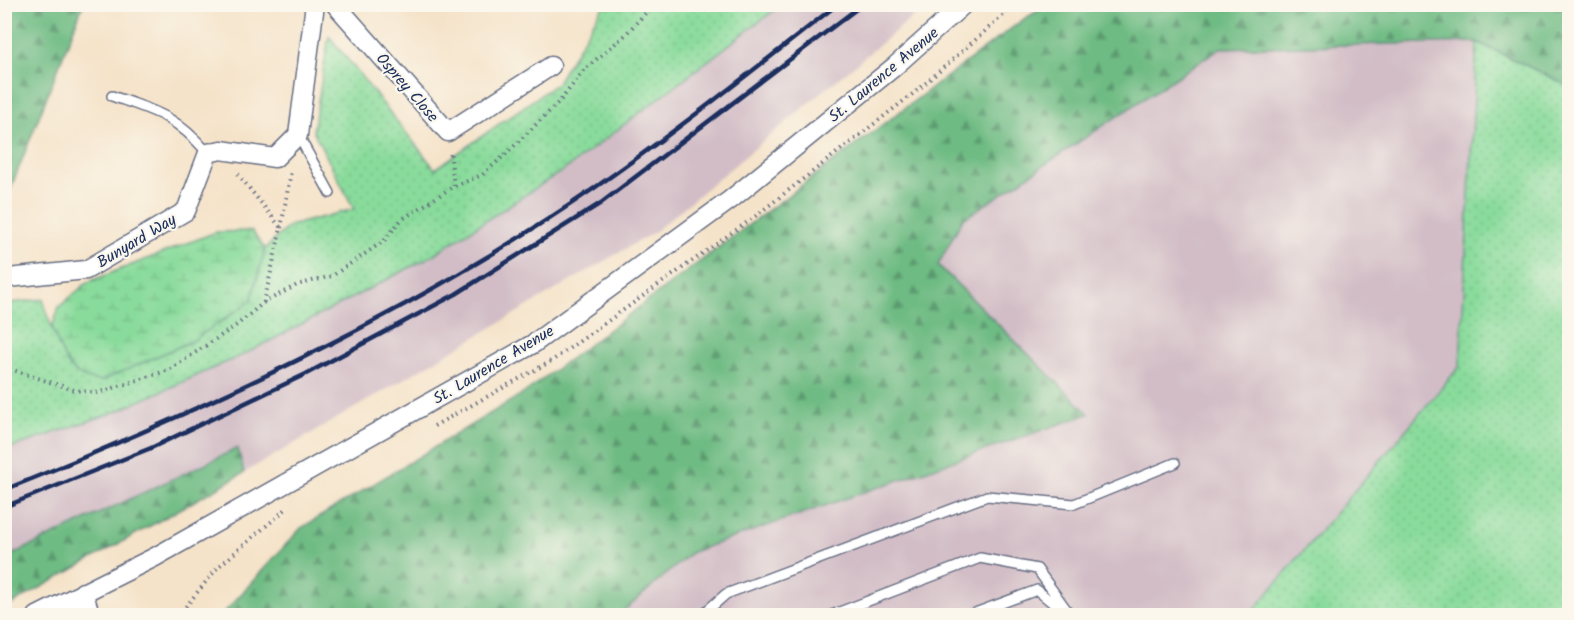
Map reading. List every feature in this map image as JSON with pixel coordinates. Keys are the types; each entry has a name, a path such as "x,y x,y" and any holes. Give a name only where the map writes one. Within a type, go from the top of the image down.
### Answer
{"street":[{"path":"214,151 275,158 298,135 315,4"},
{"name":"Osprey Close","path":"335,4 448,132 551,66"},
{"name":"St. Laurence Avenue","path":"37,615 155,557 533,344 730,200 894,67 964,4"},
{"name":"Bunyard Way","path":"8,278 86,270 186,211 214,151"},
{"path":"83,592 91,615"}],"lane":[{"path":"112,96 164,114 214,151"},
{"path":"298,135 330,193"},
{"path":"701,615 726,594 987,496 1074,504 1175,463"},
{"path":"829,615 980,558 1037,569 1070,615"},
{"path":"967,615 1037,590 1070,615"}],"path":[{"path":"4,367 74,390 98,393 169,370 237,325 263,303 297,285 332,276 384,241 401,220 454,186 482,175 560,101 585,69 624,36 654,4"},
{"path":"448,132 454,186"},
{"path":"214,151 281,228"},
{"path":"263,303 292,170"}],"shaded area":[{"path":"781,5 927,5 654,232 244,473 237,448 5,558 5,450 115,412 245,354 428,258 752,28"},
{"path":"1477,42 1460,366 1253,611 1241,616 269,616 962,220 1220,48"}],"green space":[{"path":"1050,4 1569,5 1569,86 1477,42 1220,48 962,220 938,265 1089,414 692,552 619,615 222,615 301,528 524,393 1024,19"},
{"path":"4,5 83,5 5,203"},
{"path":"604,5 781,5 570,166 428,258 245,354 115,412 5,450 4,304 43,299 52,328 227,317 251,301 265,249 289,226 354,209 313,131 329,36 435,169 556,84"},
{"path":"1477,42 1569,86 1569,615 1241,616 1253,611 1460,366"},
{"path":"252,231 265,249 251,301 192,341 101,381 80,375 68,364 52,328 59,307 88,282 216,232"},
{"path":"238,448 244,473 5,608 5,558"}],"railway":[{"path":"4,490 232,392 307,356 453,277 593,189 717,98 838,4"},
{"path":"4,507 151,448 306,374 456,294 601,203 863,4"}]}
